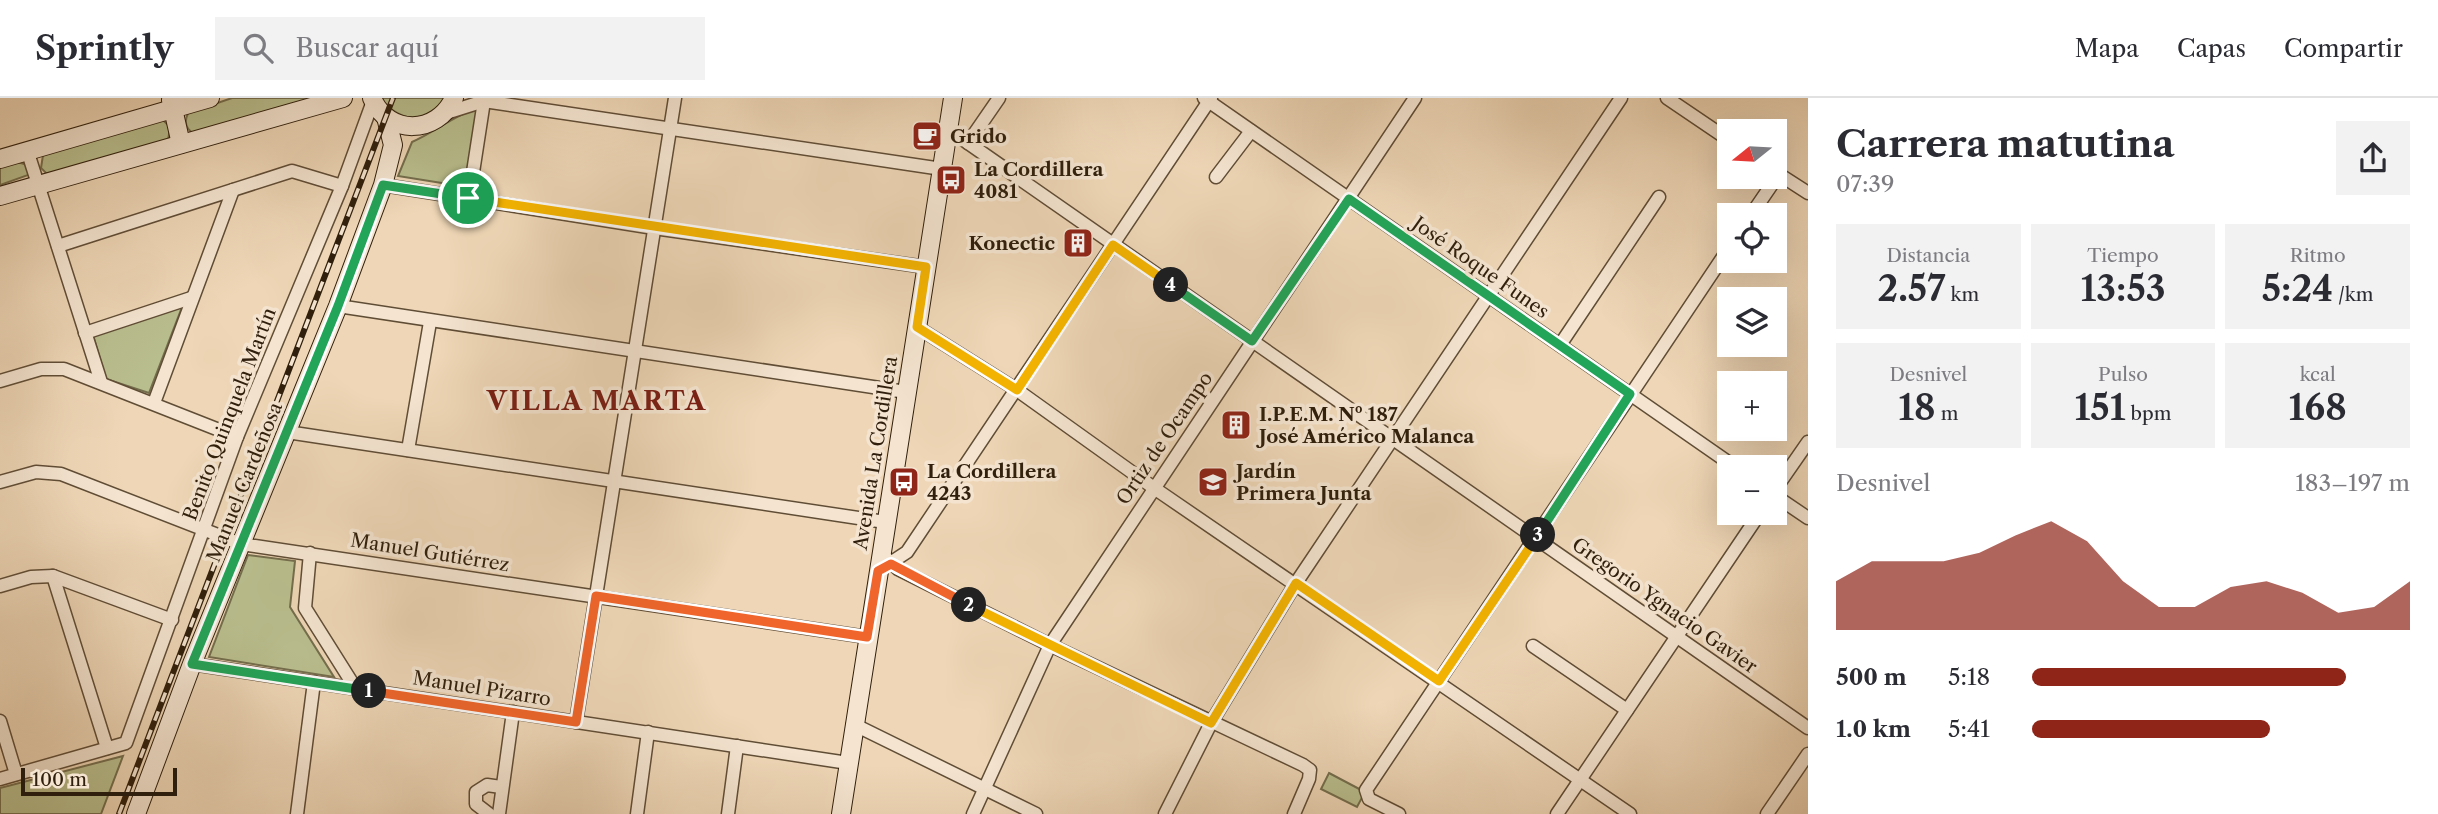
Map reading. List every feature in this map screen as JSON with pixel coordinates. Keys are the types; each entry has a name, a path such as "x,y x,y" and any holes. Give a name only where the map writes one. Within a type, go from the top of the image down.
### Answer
{"main road":[{"path":"0,159 28,153 172,104 210,98"},
{"path":"0,196 343,98"},
{"path":"444,114 454,98"},
{"name":"Avenida La Cordillera","path":"841,814 867,637 883,562 886,522 953,98"},
{"path":"372,100 386,117 403,126 424,126"},
{"path":"172,104 181,144"},
{"name":"Manuel Cardeñosa","path":"389,165 404,142 444,114"},
{"name":"Manuel Cardeñosa","path":"136,814 192,664 338,306 383,185 393,145 386,117"}],"street":[{"path":"576,722 675,98"},
{"path":"968,143 999,98"},
{"name":"Ortiz de Ocampo","path":"973,814 1050,645 1415,98"},
{"path":"1166,814 1211,723 1296,583 1621,98"},
{"path":"1667,98 1717,132"},
{"path":"883,562 907,552 1208,99"},
{"name":"José Roque Funes","path":"1208,99 1718,455"},
{"name":"Benito Quinquela Martín","path":"107,748 126,743 237,437 342,186 372,100"},
{"path":"444,114 484,101 942,169"},
{"path":"468,198 484,101"},
{"name":"Gregorio Ygnacio Gavier","path":"948,129 1808,728"},
{"path":"1216,177 1251,131"},
{"path":"28,153 101,382"},
{"path":"58,246 292,171 342,186"},
{"path":"1787,179 1808,194"},
{"path":"383,185 926,267"},
{"path":"154,403 233,190"},
{"path":"1560,345 1659,197"},
{"path":"1399,814 1366,796 1366,790 1717,266"},
{"path":"85,333 191,298"},
{"path":"338,306 430,323 906,392"},
{"path":"408,450 430,323"},
{"path":"917,327 1017,390 1154,488 1630,814"},
{"path":"0,381 52,367 101,382 237,437"},
{"path":"286,432 886,522"},
{"path":"1787,474 1808,442"},
{"name":"Manuel Gutiérrez","path":"0,482 36,472 61,474 241,544 867,637"},
{"path":"1787,503 1808,518"},
{"path":"1557,814 1752,525"},
{"path":"310,553 305,608 356,689"},
{"path":"883,562 1310,770 1309,779 1294,814"},
{"path":"0,586 31,577 53,576 172,620"},
{"path":"0,779 107,748 53,576"},
{"path":"1533,646 1627,710"},
{"name":"Manuel Pizarro","path":"192,664 848,763"},
{"path":"297,814 314,682"},
{"path":"499,814 513,712"},
{"path":"0,722 16,774"},
{"path":"853,724 1036,814"},
{"path":"637,814 648,732"},
{"path":"728,814 737,746"},
{"path":"1767,814 1808,754"},
{"path":"489,814 476,804 475,792 487,785 501,787"}],"green space":[{"path":"232,98 322,98 195,134 188,128 188,113"},
{"path":"379,98 446,98 430,114 413,118 396,112"},
{"path":"480,107 467,187 398,176 412,142"},
{"path":"162,119 170,127 168,141 47,174 41,168 43,155"},
{"path":"17,162 28,165 31,174 0,185 0,164"},
{"path":"182,307 149,393 106,379 93,335"},
{"path":"248,555 295,561 290,607 334,677 209,657"},
{"path":"123,756 101,814 0,814 0,788"},
{"path":"1329,773 1365,792 1357,807 1321,789"}],"railway":[{"path":"119,814 393,98"}],"place":[{"name":"Grido","path":"927,136"},
{"name":"La Cordillera 4081","path":"951,180"},
{"name":"Konectic","path":"1078,243"},
{"name":"I.P.E.M. Nº 187 José Américo Malanca","path":"1236,425"},
{"name":"La Cordillera 4243","path":"904,482"},
{"name":"Jardín Primera Junta","path":"1213,482"}],"district":[{"name":"VILLA MARTA","path":"597,401"}],"route":[{"path":"383,185 468,198 926,267 917,327 1017,390 1113,245 1252,341 1349,199 1630,394 1439,681 1296,583 1211,723 891,564 878,571 867,637 596,596 576,722 192,664 338,306 383,185"}]}
